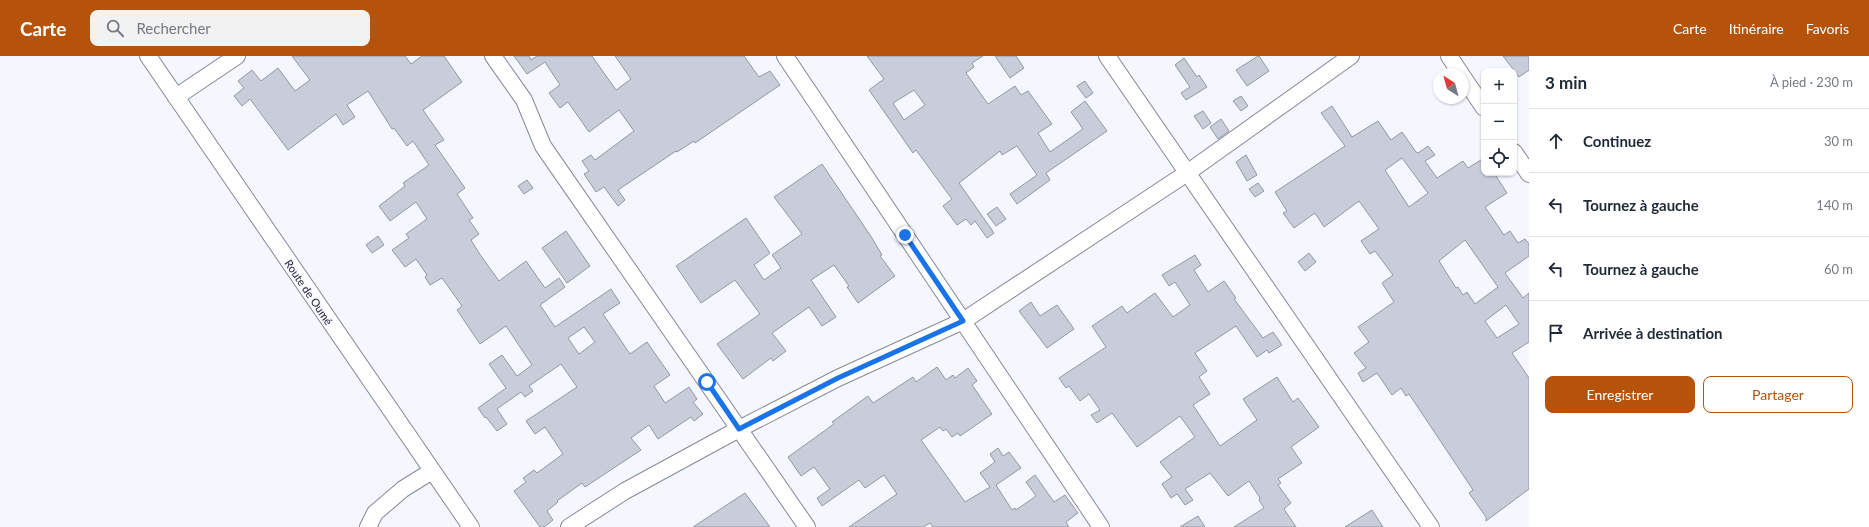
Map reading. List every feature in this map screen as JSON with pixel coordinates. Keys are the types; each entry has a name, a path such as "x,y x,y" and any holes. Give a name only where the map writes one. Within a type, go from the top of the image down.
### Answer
{"street":[{"name":"Route de Oumé","path":"148,56 471,527"},
{"path":"176,97 237,56"},
{"path":"493,56 524,100 543,146 807,527"},
{"path":"785,56 1102,527"},
{"path":"1107,56 1431,527"},
{"path":"569,527 625,491 739,429 838,378 963,321 1187,173 1351,56"},
{"path":"1449,56 1457,68"},
{"path":"1469,86 1481,104"},
{"path":"1517,156 1529,174"},
{"path":"368,527 375,513 403,489 432,471"}],"building":[{"path":"292,56 405,56 411,64 422,56 444,56 462,82 423,110 444,140 435,145 465,188 457,194 473,218 469,220 479,234 471,240 499,281 526,261 545,288 559,278 565,287 540,305 555,327 611,289 620,303 603,314 630,354 647,342 670,375 654,386 665,403 689,387 697,399 693,402 703,414 694,421 691,417 658,439 649,425 631,438 641,450 585,487 582,483 557,501 558,502 547,511 553,520 544,527 540,527 514,491 526,482 523,478 534,470 537,473 563,454 545,427 535,434 526,421 577,387 561,364 529,386 533,391 525,397 521,392 497,409 507,424 497,431 486,417 485,418 478,408 506,388 489,364 502,355 517,376 532,365 506,326 480,344 457,310 462,306 442,278 430,285 425,277 427,275 416,259 405,267 392,250 409,238 406,234 427,219 416,202 390,221 379,206 405,186 403,183 429,165 413,141 407,146 394,128 392,129 368,91 347,105 355,117 343,125 336,114 288,150 250,99 242,106 234,96 244,88 238,81 252,70 261,81 278,68 295,91 310,80","holes":["584,327 595,342 579,354 568,338"]},
{"path":"514,56 529,56 531,60 537,56 592,56 616,90 631,79 615,56 744,56 759,77 770,71 780,85 695,143 694,141 677,152 676,151 618,190 625,200 618,206 604,187 596,192 584,174 589,171 582,161 591,155 595,160 634,131 619,110 589,132 568,102 560,108 549,93 560,85 545,62 527,74"},
{"path":"867,56 983,56 972,63 974,67 966,73 988,104 1015,86 1021,95 1028,91 1052,124 1038,133 1050,152 1083,129 1071,112 1085,101 1107,131 1046,173 1050,180 1017,204 1010,194 1037,175 1017,146 1002,155 1000,151 959,183 994,233 987,238 975,221 971,225 966,219 957,225 943,206 952,199 916,150 913,153 869,90 884,79","holes":["914,90 925,105 904,120 893,103"]},
{"path":"995,56 1016,56 1024,68 1010,78"},
{"path":"1258,56 1269,71 1247,86 1236,70"},
{"path":"1503,56 1529,56 1529,70 1519,77 1517,74 1517,68 1512,68"},
{"path":"1184,58 1197,77 1199,75 1207,87 1186,100 1181,93 1190,87 1175,65"},
{"path":"1085,81 1093,93 1086,98 1077,86"},
{"path":"1241,96 1248,106 1241,111 1233,101"},
{"path":"1332,106 1352,137 1378,121 1391,140 1402,132 1416,152 1418,153 1428,146 1435,155 1425,161 1437,178 1463,161 1468,168 1481,160 1481,176 1496,176 1507,193 1485,207 1504,235 1510,231 1518,243 1525,239 1529,244 1529,256 1505,273 1523,298 1529,293 1529,342 1512,353 1529,378 1529,489 1486,521 1486,517 1469,493 1473,490 1409,394 1406,396 1401,388 1392,395 1377,373 1363,382 1358,373 1366,368 1354,353 1369,342 1358,327 1394,302 1382,283 1393,275 1375,251 1370,254 1361,241 1379,229 1359,201 1324,227 1315,213 1294,228 1283,213 1287,211 1275,192 1345,146 1321,113","holes":["1402,158 1428,193 1409,207 1385,170","1465,240 1498,287 1475,304 1467,292 1463,295 1458,287 1456,288 1439,261","1506,305 1519,324 1497,338 1485,321"]},
{"path":"1203,111 1211,123 1203,129 1194,116"},
{"path":"1221,119 1229,131 1218,139 1210,127"},
{"path":"1246,155 1257,175 1247,181 1236,162"},
{"path":"822,164 872,238 882,255 880,256 895,276 858,303 847,287 849,286 834,265 811,280 836,317 822,326 809,307 772,333 786,351 773,361 771,358 743,379 717,344 760,314 735,280 701,303 676,266 746,218 770,253 754,265 764,280 781,268 772,255 802,234 774,197"},
{"path":"527,180 533,188 524,194 518,186"},
{"path":"1258,183 1264,191 1255,197 1249,189"},
{"path":"997,207 1006,219 996,226 987,214"},
{"path":"566,231 590,266 567,283 542,248"},
{"path":"378,236 384,245 372,253 366,245"},
{"path":"1309,253 1316,262 1305,271 1298,262"},
{"path":"1195,255 1201,265 1194,270 1208,292 1224,281 1236,298 1234,299 1263,338 1273,332 1282,345 1269,353 1267,350 1257,357 1236,326 1195,353 1207,371 1199,377 1210,394 1193,405 1220,446 1257,420 1243,399 1277,377 1293,402 1298,398 1319,427 1291,447 1302,463 1278,479 1281,483 1278,485 1291,503 1284,509 1296,527 1234,527 1264,508 1259,500 1260,498 1249,481 1228,496 1210,473 1185,489 1193,500 1185,505 1177,494 1171,498 1162,484 1172,477 1160,462 1195,437 1180,416 1137,447 1112,413 1097,423 1091,415 1100,410 1089,394 1080,401 1069,386 1066,388 1059,378 1106,347 1092,326 1122,306 1127,313 1155,293 1173,317 1190,305 1175,282 1169,286 1162,275"},
{"path":"1031,302 1040,316 1057,305 1074,329 1047,348 1019,311"},
{"path":"937,367 946,380 953,375 955,378 968,368 977,381 972,385 992,414 960,436 958,433 952,437 946,429 943,431 940,427 921,440 965,502 990,487 980,473 995,462 990,454 998,448 1003,456 1009,452 1021,468 996,485 1012,510 1015,508 1016,510 1036,496 1026,482 1035,475 1054,502 1065,495 1078,513 1066,522 1069,527 933,527 930,523 923,527 849,527 897,494 884,475 865,488 859,480 822,506 817,498 830,489 814,467 801,476 788,457 834,424 832,422 868,396 873,403 913,377 916,382"},
{"path":"745,493 770,527 693,527"},
{"path":"1372,510 1383,527 1345,527"},
{"path":"1198,516 1205,527 1180,527"}],"route":[{"path":"707,382 739,429 838,378 963,321 905,235"}]}
